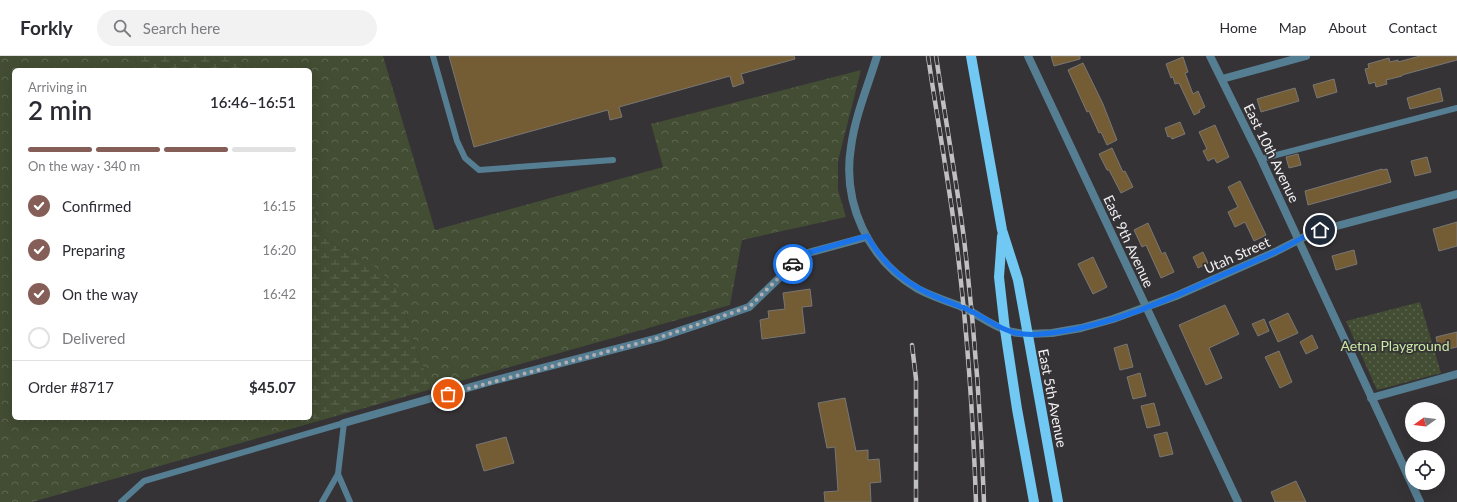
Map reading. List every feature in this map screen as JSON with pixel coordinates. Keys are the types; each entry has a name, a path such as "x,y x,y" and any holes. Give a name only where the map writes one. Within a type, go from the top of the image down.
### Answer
{"main road":[{"name":"East 5th Avenue","path":"971,56 1002,230 1018,280 1058,502"},
{"name":"East 5th Avenue","path":"1002,230 999,277 1005,330 1017,409 1034,502"}],"street":[{"name":"Utah Street","path":"877,56 856,122 849,158 852,199 860,225 883,259 895,272 908,282 930,294 971,311 1005,330 1027,334 1052,333 1086,327 1113,319 1187,292 1320,230 1457,194"},
{"name":"East 9th Avenue","path":"1028,56 1238,502"},
{"name":"East 10th Avenue","path":"1210,56 1261,159 1420,502"},
{"path":"1222,79 1306,56"},
{"path":"344,423 492,381 658,338 749,307 804,254 867,236"},
{"path":"1371,398 1457,374"}],"lane":[{"path":"433,56 457,141 465,158 479,170 613,160"},
{"path":"1261,159 1457,108"},
{"path":"121,502 144,481 344,423 338,474 322,502"},
{"path":"338,474 350,502"}],"green space":[{"path":"0,56 134,56 138,68 12,68 12,420 312,420 312,416 315,422 32,502 0,502"},
{"path":"134,56 237,56 246,68 138,68"},
{"path":"237,56 383,56 435,230 663,167 651,124 861,70 838,161 838,190 846,217 742,240 730,305 432,389 415,347 406,314 368,262 350,255 323,236 315,214 314,196 312,195 312,68 246,68"},
{"path":"312,195 314,196 315,214 323,236 350,255 368,261 393,283 406,314 415,347 432,389 315,422 312,416"},
{"name":"Aetna Playground","path":"1420,302 1441,373 1377,390 1346,321"}],"building":[{"path":"449,56 794,56 795,59 741,74 744,83 733,87 730,76 619,107 622,117 610,120 608,110 474,147"},
{"path":"1051,56 1080,56 1080,59 1054,66"},
{"path":"1420,56 1457,56 1457,60 1386,80 1387,84 1376,87 1375,82 1369,84 1365,69 1369,68 1368,64 1389,58 1390,62 1398,60 1398,62"},
{"path":"1183,57 1188,72 1185,73 1193,94 1198,91 1205,107 1194,115 1179,83 1175,84 1173,77 1171,78 1166,64"},
{"path":"1083,63 1103,104 1117,140 1107,145 1101,132 1099,133 1089,111 1087,112 1068,70"},
{"path":"1334,79 1337,92 1317,98 1313,85"},
{"path":"1295,88 1299,101 1261,112 1257,99"},
{"path":"1440,88 1443,101 1410,109 1407,98"},
{"path":"1180,122 1185,134 1172,139 1170,136 1168,137 1165,128"},
{"path":"1215,125 1229,157 1217,163 1214,158 1208,161 1203,151 1207,149 1199,132"},
{"path":"1112,148 1123,172 1125,171 1133,187 1121,193 1099,154"},
{"path":"1298,154 1301,165 1289,168 1286,157"},
{"path":"1427,157 1431,172 1415,176 1411,161"},
{"path":"1382,169 1387,169 1391,182 1308,205 1305,191"},
{"path":"1240,181 1266,235 1254,241 1245,222 1235,227 1228,212 1238,207 1228,187"},
{"path":"1457,222 1457,246 1439,251 1433,229"},
{"path":"1148,223 1162,254 1165,252 1174,272 1161,278 1146,245 1142,247 1134,230"},
{"path":"1354,250 1357,264 1336,270 1332,256"},
{"path":"1203,252 1208,263 1198,268 1193,257"},
{"path":"1093,257 1107,287 1093,294 1078,264"},
{"path":"810,289 812,306 802,307 805,333 762,339 760,320 769,318 768,311 785,309 783,293"},
{"path":"1225,305 1239,334 1209,348 1222,378 1206,385 1179,325"},
{"path":"1288,313 1298,333 1278,342 1269,322"},
{"path":"1264,319 1269,331 1258,336 1252,324"},
{"path":"1457,332 1457,347 1439,351 1436,337"},
{"path":"1312,335 1318,348 1306,354 1300,342"},
{"path":"1127,344 1133,367 1120,370 1114,348"},
{"path":"1279,351 1292,382 1280,388 1265,357"},
{"path":"1140,373 1146,396 1133,399 1127,377"},
{"path":"845,398 856,451 868,450 868,460 879,459 881,482 870,483 871,502 825,502 824,492 838,491 835,447 827,448 818,403"},
{"path":"1154,403 1160,425 1147,428 1141,406"},
{"path":"1167,432 1173,454 1160,457 1154,435"},
{"path":"506,437 514,463 484,471 476,445"},
{"path":"1296,481 1306,502 1275,502 1271,492"}],"railway":[{"path":"928,56 950,193 960,272 969,370 976,502"},
{"path":"936,56 961,216 968,272 979,403 984,502"},
{"path":"912,345 916,379 916,502"}],"way so far":[{"path":"448,394 492,381 658,338 749,307 793,264"}],"route":[{"path":"793,264 804,254 867,236 874,249 895,272 918,289 971,311 1005,330 1016,333 1040,334 1067,331 1091,326 1123,316 1218,278 1320,230"}]}
